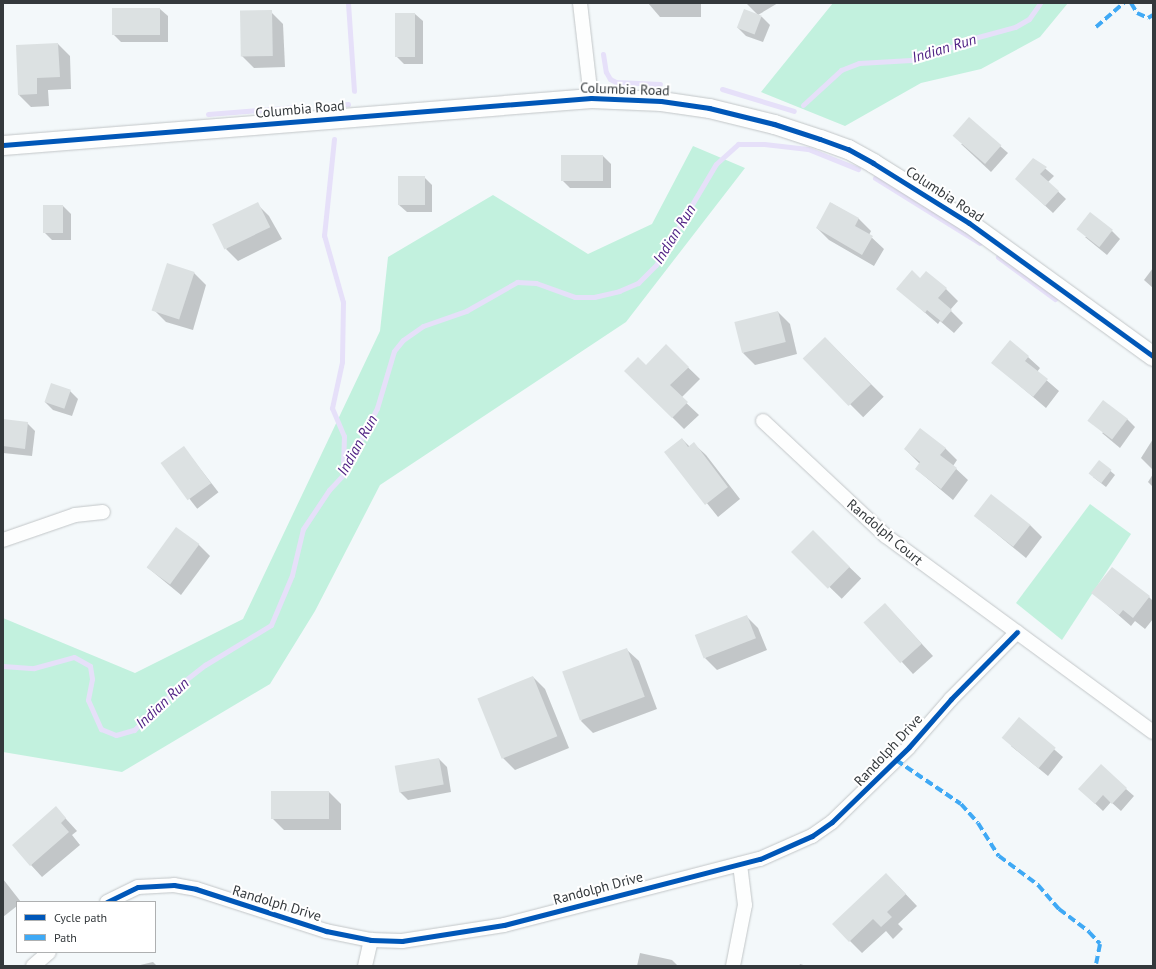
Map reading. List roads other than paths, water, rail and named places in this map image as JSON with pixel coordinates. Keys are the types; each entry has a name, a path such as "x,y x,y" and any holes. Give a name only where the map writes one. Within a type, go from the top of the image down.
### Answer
{"street":[{"path":"580,3 591,98"},
{"name":"Columbia Road","path":"3,145 591,98 661,101 708,108 774,124 848,149 912,186 962,219 1153,356"},
{"name":"Randolph Court","path":"763,420 886,536 1017,632"},
{"path":"3,540 75,516 102,512"},
{"path":"1017,632 1153,732"},
{"name":"Randolph Drive","path":"109,901 138,887 174,885 196,890 326,930 371,940 388,942 446,936 504,925 740,864 783,850 812,836 832,822 909,747 951,699 1017,632"},
{"path":"733,966 745,905 740,864"},
{"path":"365,966 371,940"},
{"path":"33,966 48,953"}],"waterway":[{"path":"348,3 354,91"},
{"name":"Indian Run","path":"803,105 841,70 859,63 911,60 940,52 967,40 1015,27 1029,19 1040,3"},
{"path":"603,54 606,72 610,79 616,82 660,84"},
{"path":"722,89 794,111"},
{"path":"330,105 348,104"},
{"path":"208,114 296,107"},
{"path":"334,139 324,235 343,302 342,362 332,408 344,436 343,473"},
{"name":"Indian Run","path":"3,666 34,668 74,657 90,666 92,679 88,700 101,729 116,735 134,730 183,682 205,665 271,625 292,575 303,529 329,490 343,475 377,408 394,351 403,340 423,326 466,311 517,282 536,283 575,297 594,297 619,291 638,283 656,265 716,164 738,144 764,144 808,149 858,169"},
{"path":"875,178 980,243"},
{"path":"998,257 1055,299"}]}
